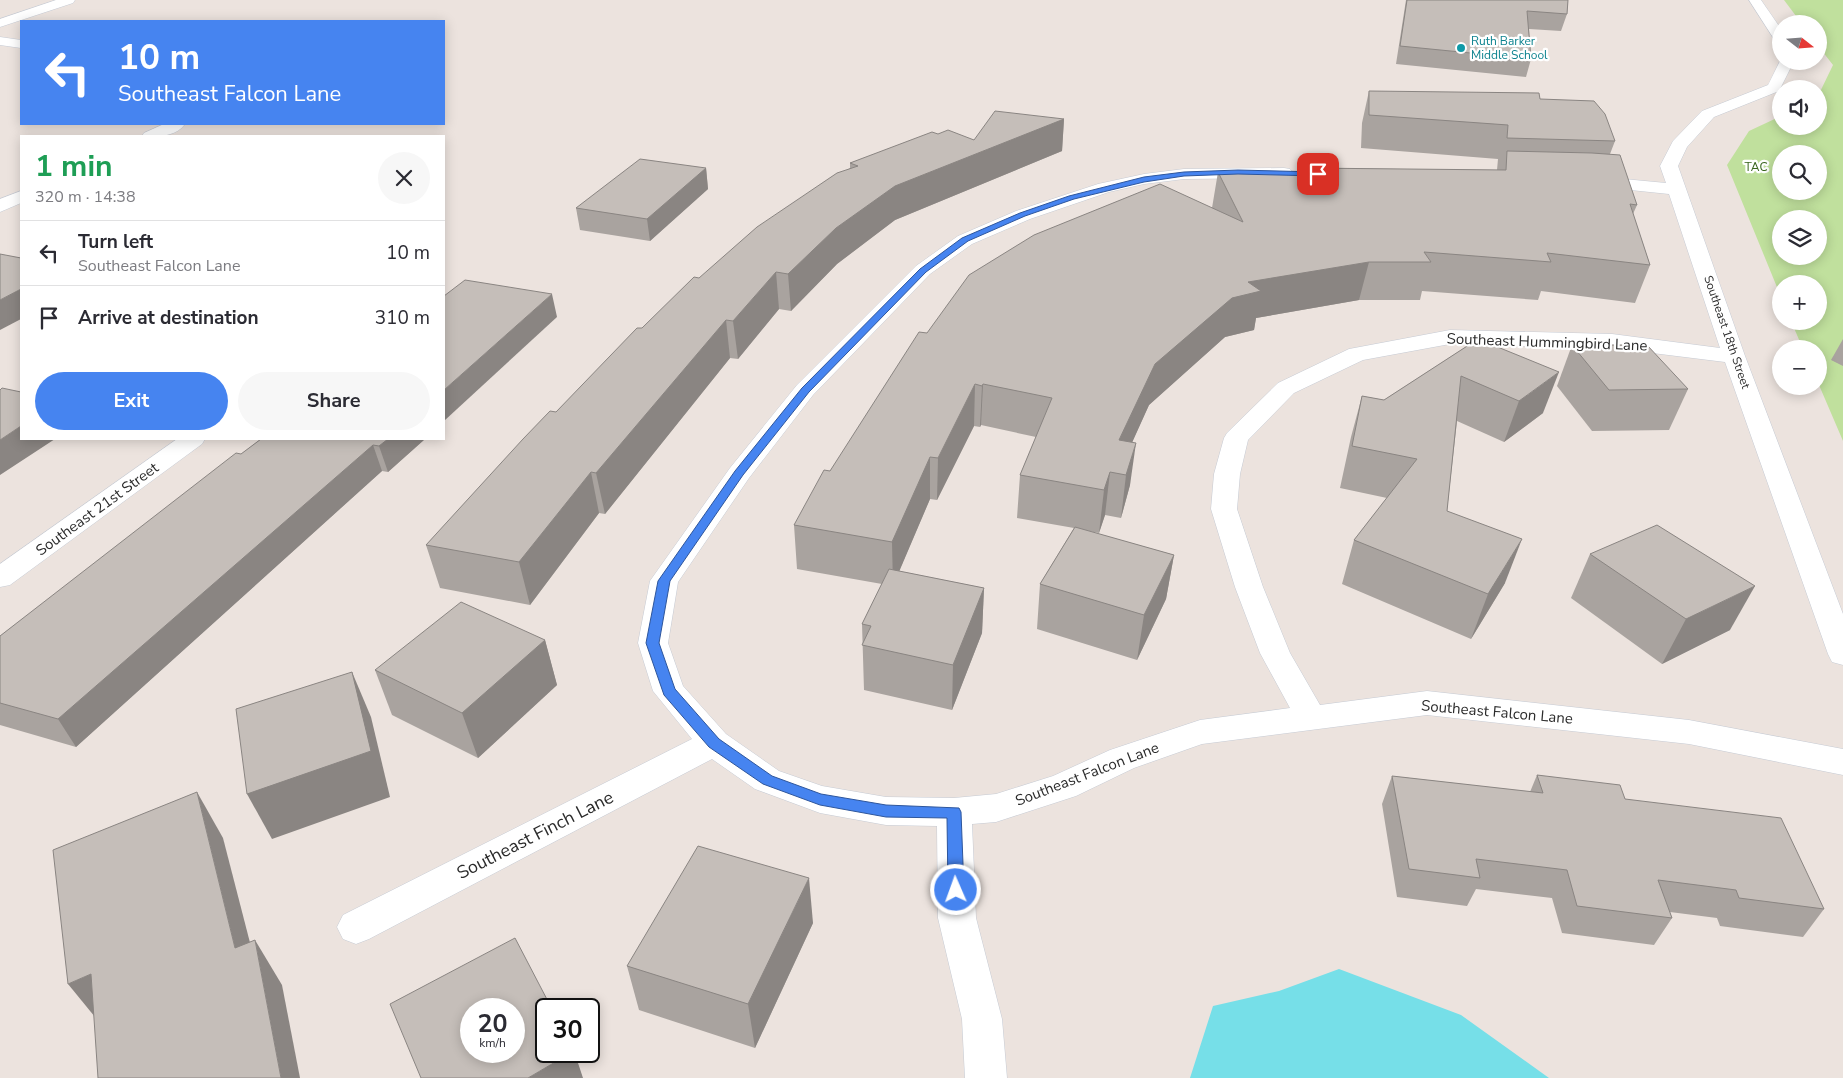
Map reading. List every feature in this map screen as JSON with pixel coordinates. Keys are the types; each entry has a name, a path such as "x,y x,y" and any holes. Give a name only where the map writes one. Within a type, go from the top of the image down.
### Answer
{"street":[{"path":"0,23 69,0"},
{"path":"1755,0 1772,26"},
{"path":"0,41 20,44"},
{"name":"Southeast 18th Street","path":"1783,70 1774,88 1708,114 1679,145 1669,166 1734,356 1843,654"},
{"path":"152,135 175,125"},
{"name":"Southeast Falcon Lane","path":"1308,174 1238,172 1184,174 1144,179 1104,188 1023,215 965,240 923,270 805,390 739,473 664,581 652,643 669,691 714,743 768,780 820,799 886,811 954,812 996,808 1064,786 1122,759 1200,732 1426,703 1689,732 1843,762"},
{"path":"1571,180 1677,189"},
{"path":"0,206 20,196"},
{"name":"Southeast Hummingbird Lane","path":"1311,717 1275,653 1249,587 1224,510 1227,474 1236,438 1286,388 1357,354 1450,337 1612,341 1734,356"},
{"name":"Southeast 21st Street","path":"0,578 192,440"},
{"name":"Southeast Finch Lane","path":"356,927 714,743"},
{"path":"954,812 957,918 982,1019 986,1078"}],"green space":[{"name":"TAC","path":"1784,0 1843,0 1843,441 1823,395 1827,395 1827,340 1799,340 1795,330 1827,330 1827,275 1772,275 1727,165 1749,131 1772,120 1772,135 1827,135 1826,80 1833,65 1828,59 1828,15 1795,15"}],"water":[{"path":"1339,969 1461,1015 1549,1078 1190,1078 1213,1006 1279,991"}],"building":[{"name":"Ruth Barker Middle School","path":"1407,0 1568,0 1567,14 1527,11 1531,59 1400,46"},
{"path":"1369,91 1539,93 1540,99 1594,101 1605,114 1615,141 1507,138 1508,125 1369,115"},
{"path":"995,111 1064,119 895,186 836,228 788,274 776,272 733,321 726,320 596,473 591,472 519,562 426,545 550,411 556,412 637,328 642,328 694,277 699,278 757,227 837,173 858,166 850,163 932,132 938,134 948,130 974,140"},
{"path":"1507,151 1620,155 1637,205 1630,204 1650,265 1547,253 1551,262 1424,252 1431,262 1369,262 1248,282 1261,291 1232,298 1155,364 1119,440 1136,443 1126,475 1110,472 1104,490 1020,475 1052,398 975,384 938,458 930,457 892,542 794,525 824,470 830,471 919,332 927,333 969,275 1034,235 1160,184 1243,222 1218,172 1307,172 1305,168 1506,170"},
{"path":"640,159 706,168 647,219 576,208"},
{"path":"0,254 20,258 20,290 0,300"},
{"path":"465,280 552,294 445,389 445,295"},
{"path":"1478,339 1559,372 1519,401 1461,376 1447,511 1522,539 1488,594 1354,540 1417,459 1352,446 1362,396 1384,400"},
{"path":"1572,345 1647,345 1688,389 1609,390"},
{"path":"2,388 20,392 20,427 0,440 0,390"},
{"path":"260,440 387,440 379,446 373,445 58,719 0,703 0,636 236,453 241,454"},
{"path":"1657,525 1755,586 1686,619 1590,554"},
{"path":"1075,527 1174,555 1144,615 1040,584"},
{"path":"889,569 984,588 953,665 862,645 871,626 862,624"},
{"path":"461,602 545,640 462,713 375,670"},
{"path":"352,672 371,751 247,794 236,709"},
{"path":"1537,775 1620,785 1625,799 1781,818 1824,909 1739,898 1736,890 1658,880 1672,918 1577,906 1567,870 1476,859 1480,878 1409,869 1392,776 1543,793"},
{"path":"197,792 235,948 255,940 281,1078 98,1078 91,974 68,984 53,850"},
{"path":"698,846 809,878 748,1004 627,966"},
{"path":"515,938 546,998 535,998 535,1063 554,1063 528,1078 421,1078 390,1004"}],"place":[{"name":"Ruth Barker Middle School","path":"1461,48"}],"route":[{"path":"956,890 954,812 886,811 820,799 768,780 714,743 669,691 652,643 664,581 739,473 805,390 923,270 940,260 965,240 1023,215 1072,197 1144,179 1184,174 1238,172 1318,174"}]}
